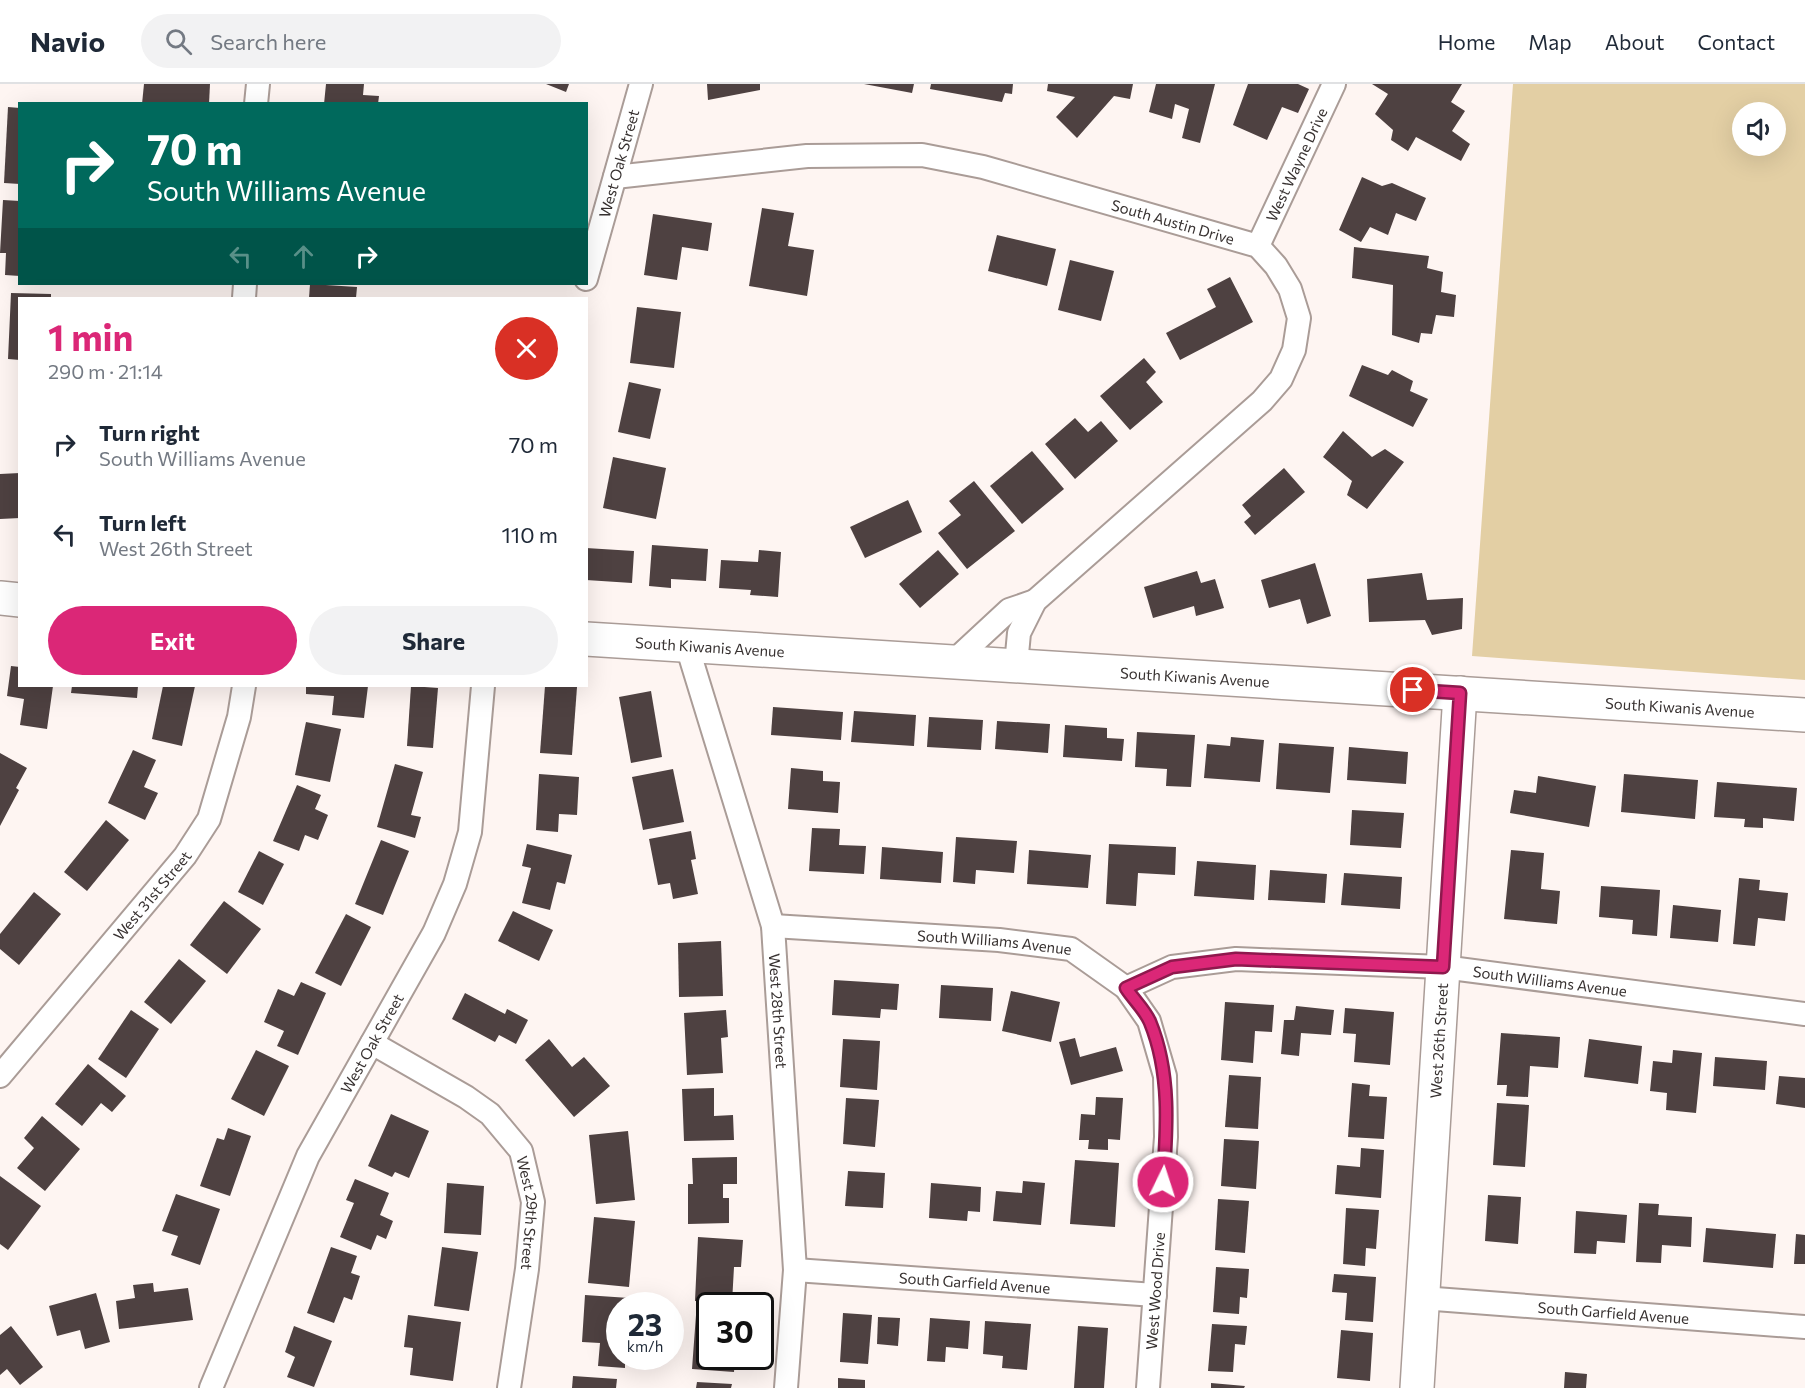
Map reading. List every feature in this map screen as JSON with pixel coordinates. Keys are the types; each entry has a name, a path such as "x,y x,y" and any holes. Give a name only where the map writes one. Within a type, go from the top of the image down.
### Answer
{"main road":[{"path":"0,598 18,600"},
{"name":"South Kiwanis Avenue","path":"588,639 1805,715"},
{"name":"West 26th Street","path":"1417,1388 1460,693"}],"street":[{"path":"256,102 258,84"},
{"name":"West Oak Street","path":"588,272 641,84"},
{"name":"West Wayne Drive","path":"1258,246 1334,84"},
{"name":"South Austin Drive","path":"615,177 807,156 922,155 982,167 1258,246"},
{"path":"1016,665 1019,633 1035,601 1262,401 1281,379 1294,350 1299,318 1290,289 1276,266 1258,246"},
{"path":"954,661 1009,610 1035,601"},
{"name":"West 28th Street","path":"687,646 773,926 795,1270 786,1388"},
{"name":"West 31st Street","path":"0,1076 185,856 209,819 239,717 244,687"},
{"name":"West Oak Street","path":"211,1388 308,1156 435,933 455,884 470,832 483,687"},
{"name":"South Williams Avenue","path":"773,926 999,940 1071,949 1126,988 1172,967 1236,959 1443,967 1805,1014"},
{"name":"West Wood Drive","path":"1126,988 1149,1021 1165,1076 1166,1137 1148,1388"},
{"name":"West 29th Street","path":"372,1043 466,1097 490,1114 520,1151 533,1202 527,1269 509,1388"},
{"name":"South Garfield Avenue","path":"795,1270 1155,1295"},
{"name":"South Garfield Avenue","path":"1422,1298 1805,1327"}],"shaded area":[{"path":"1513,84 1805,84 1805,680 1472,656"}],"building":[{"path":"144,84 210,84 209,102 142,102"},
{"path":"326,84 364,84 363,95 379,96 378,102 324,102"},
{"path":"546,84 569,84 566,92"},
{"path":"707,84 760,84 760,90 708,100"},
{"path":"864,84 914,84 912,93"},
{"path":"931,84 1013,84 1012,94 1005,93 1002,102 930,89"},
{"path":"1048,84 1133,84 1130,99 1114,96 1077,138 1056,117 1075,97 1047,91"},
{"path":"1156,84 1215,84 1200,143 1182,138 1189,109 1175,104 1172,119 1149,112"},
{"path":"1248,84 1298,84 1309,89 1298,113 1282,107 1267,140 1233,125"},
{"path":"1372,84 1462,84 1451,102 1465,111 1452,131 1470,144 1461,161 1416,137 1408,151 1391,140 1393,130 1375,114 1388,94"},
{"path":"8,107 18,108 18,184 4,183"},
{"path":"1362,177 1382,186 1392,183 1426,198 1416,221 1396,213 1388,235 1370,227 1361,242 1339,230"},
{"path":"3,200 18,201 18,276 5,275 6,253 0,253"},
{"path":"762,208 794,213 788,246 814,250 807,296 749,286"},
{"path":"653,214 712,223 708,251 682,247 677,280 644,275"},
{"path":"997,235 1056,249 1047,286 988,271"},
{"path":"1354,247 1429,256 1427,268 1443,272 1441,292 1456,295 1454,317 1436,315 1432,334 1421,333 1419,343 1392,335 1393,285 1352,278"},
{"path":"1070,260 1114,271 1101,321 1058,310"},
{"path":"1230,277 1253,322 1180,360 1166,333 1216,307 1207,289"},
{"path":"310,285 357,287 356,297 309,297"},
{"path":"11,293 51,294 51,297 18,297 18,360 8,359"},
{"path":"637,307 681,312 674,368 630,363"},
{"path":"1144,358 1156,372 1146,382 1163,402 1130,430 1100,396"},
{"path":"1362,365 1388,375 1392,370 1413,381 1410,391 1428,399 1413,427 1349,396"},
{"path":"629,382 661,389 650,439 618,432"},
{"path":"1075,418 1088,432 1101,421 1118,441 1075,479 1045,444"},
{"path":"1343,431 1372,457 1385,449 1404,462 1367,509 1347,495 1352,481 1323,457"},
{"path":"1032,451 1064,489 1022,524 990,486"},
{"path":"613,457 666,468 656,519 603,508"},
{"path":"1284,468 1305,492 1255,535 1244,522 1251,516 1242,505"},
{"path":"18,473 18,518 0,519 0,474"},
{"path":"974,481 1015,531 967,569 938,533 961,515 949,501"},
{"path":"908,500 922,532 865,558 850,527"},
{"path":"652,545 708,549 706,581 671,579 671,588 649,586"},
{"path":"588,548 634,551 632,583 588,580"},
{"path":"759,550 781,552 778,597 750,595 751,590 719,588 721,560 758,562"},
{"path":"938,550 959,574 920,608 899,584"},
{"path":"1315,563 1331,616 1307,624 1300,599 1269,608 1261,580"},
{"path":"1197,571 1201,583 1215,579 1224,608 1196,616 1194,606 1153,618 1144,587"},
{"path":"1422,573 1427,600 1463,598 1462,629 1432,635 1425,620 1369,622 1367,579"},
{"path":"11,666 18,667 18,687 53,687 47,729 20,725 24,699 7,696"},
{"path":"72,687 138,687 137,698 71,693"},
{"path":"163,687 195,687 182,746 152,739"},
{"path":"306,687 368,687 364,718 332,715 334,696 306,694"},
{"path":"411,687 438,688 433,748 407,746"},
{"path":"545,687 577,687 572,755 540,753"},
{"path":"651,691 662,757 631,763 619,697"},
{"path":"773,707 843,712 841,740 771,735"},
{"path":"854,711 916,715 914,746 851,742"},
{"path":"929,717 983,720 981,750 927,747"},
{"path":"997,721 1050,724 1048,753 995,749"},
{"path":"306,722 341,729 330,782 295,775"},
{"path":"1065,725 1107,728 1107,738 1124,739 1122,761 1063,757"},
{"path":"1137,732 1195,735 1191,787 1166,786 1167,769 1135,767"},
{"path":"1231,737 1264,740 1260,782 1204,778 1207,744 1230,746"},
{"path":"1279,743 1334,747 1330,793 1276,789"},
{"path":"1349,747 1408,752 1406,784 1347,780"},
{"path":"133,750 156,760 144,787 158,793 145,820 108,803"},
{"path":"0,753 27,768 16,788 19,790 0,826"},
{"path":"395,764 423,772 411,815 421,817 415,838 377,827"},
{"path":"791,768 823,771 823,781 840,782 838,813 788,809"},
{"path":"673,769 684,822 643,830 632,777"},
{"path":"539,774 579,777 577,815 559,814 558,832 536,830"},
{"path":"1624,774 1698,780 1695,819 1621,812"},
{"path":"1538,776 1596,786 1589,827 1510,813 1514,790 1536,793"},
{"path":"1717,782 1797,788 1794,821 1763,818 1763,828 1744,827 1745,819 1714,817"},
{"path":"297,785 321,795 315,809 328,815 318,840 305,835 299,851 273,841"},
{"path":"1352,810 1404,813 1401,848 1350,845"},
{"path":"106,820 129,840 87,891 64,872"},
{"path":"812,828 840,829 839,845 866,846 864,874 809,871"},
{"path":"691,831 696,859 691,860 698,894 673,899 670,883 658,885 649,839"},
{"path":"956,837 1017,841 1014,873 976,870 975,884 953,882"},
{"path":"381,840 409,851 383,915 355,904"},
{"path":"527,844 572,855 565,884 557,882 550,910 522,903 531,868 522,866"},
{"path":"1109,844 1176,847 1175,875 1138,873 1136,906 1106,904"},
{"path":"882,847 943,852 941,883 880,879"},
{"path":"1029,850 1091,855 1088,888 1027,884"},
{"path":"1511,850 1544,853 1541,889 1560,891 1557,924 1504,919"},
{"path":"259,851 284,864 263,905 238,892"},
{"path":"1197,861 1256,865 1254,900 1194,896"},
{"path":"1270,870 1327,874 1325,903 1268,900"},
{"path":"1344,873 1402,877 1400,909 1341,905"},
{"path":"1739,878 1760,880 1759,890 1788,893 1785,921 1758,918 1755,946 1733,944"},
{"path":"1601,886 1660,890 1657,936 1632,934 1633,920 1599,917"},
{"path":"34,892 61,914 19,965 0,949 0,934"},
{"path":"224,901 261,929 227,974 190,945"},
{"path":"1673,905 1721,910 1718,942 1670,938"},
{"path":"513,911 553,930 539,961 498,941"},
{"path":"346,914 371,927 341,986 315,973"},
{"path":"721,941 723,996 679,997 678,943"},
{"path":"179,959 206,981 171,1024 144,1002"},
{"path":"834,980 899,984 897,1010 881,1009 880,1018 832,1015"},
{"path":"301,982 326,993 298,1055 277,1046 284,1031 264,1022 278,989 294,996"},
{"path":"941,985 993,988 991,1021 939,1018"},
{"path":"1011,991 1060,1002 1051,1042 1002,1031"},
{"path":"465,993 505,1014 507,1009 528,1020 516,1044 499,1035 495,1042 452,1019"},
{"path":"1225,1002 1274,1005 1272,1032 1255,1031 1253,1063 1221,1060"},
{"path":"1296,1006 1334,1010 1331,1035 1301,1033 1299,1056 1281,1054 1284,1020 1294,1020"},
{"path":"1345,1008 1394,1012 1390,1065 1354,1062 1356,1034 1343,1033"},
{"path":"131,1010 159,1029 126,1078 98,1059"},
{"path":"726,1010 728,1037 721,1038 723,1073 687,1075 684,1013"},
{"path":"1501,1033 1560,1037 1558,1068 1530,1066 1528,1097 1506,1096 1507,1085 1497,1085"},
{"path":"1075,1038 1080,1057 1116,1047 1123,1071 1071,1085 1059,1042"},
{"path":"549,1039 572,1067 584,1057 610,1086 574,1117 525,1060"},
{"path":"843,1039 880,1041 877,1090 840,1087"},
{"path":"1589,1039 1642,1046 1638,1084 1584,1077"},
{"path":"256,1050 289,1066 264,1116 231,1099"},
{"path":"1673,1050 1702,1053 1696,1113 1666,1110 1667,1093 1650,1091 1653,1061 1672,1063"},
{"path":"1715,1057 1767,1061 1765,1090 1713,1086"},
{"path":"88,1064 126,1096 112,1112 101,1103 82,1126 55,1104"},
{"path":"1229,1075 1261,1077 1258,1129 1225,1127"},
{"path":"1779,1076 1805,1078 1805,1108 1776,1104"},
{"path":"1352,1083 1370,1085 1369,1096 1387,1097 1384,1139 1348,1137"},
{"path":"714,1088 714,1116 733,1115 734,1140 684,1141 682,1089"},
{"path":"1096,1097 1123,1098 1120,1140 1108,1139 1108,1150 1088,1149 1089,1140 1079,1140 1081,1114 1095,1115"},
{"path":"846,1098 879,1100 875,1147 843,1144"},
{"path":"1497,1103 1529,1105 1525,1167 1493,1165"},
{"path":"391,1114 429,1131 409,1178 395,1172 392,1177 368,1166"},
{"path":"42,1116 80,1149 45,1191 17,1168 34,1148 24,1138"},
{"path":"228,1128 251,1136 230,1196 200,1186 217,1138 224,1140"},
{"path":"628,1131 635,1200 596,1204 589,1135"},
{"path":"1224,1139 1259,1141 1256,1189 1221,1186"},
{"path":"1361,1148 1384,1150 1381,1198 1335,1194 1337,1165 1360,1167"},
{"path":"737,1157 737,1184 723,1184 723,1198 729,1198 729,1223 688,1224 688,1184 693,1184 692,1158"},
{"path":"1075,1160 1119,1163 1115,1227 1070,1224"},
{"path":"848,1171 885,1173 883,1208 845,1206"},
{"path":"0,1176 41,1206 8,1250 0,1244"},
{"path":"355,1179 389,1193 380,1215 393,1221 386,1239 377,1235 371,1250 340,1237 354,1203 346,1200"},
{"path":"1023,1181 1045,1183 1041,1225 993,1221 996,1191 1022,1193"},
{"path":"447,1183 484,1186 481,1235 444,1233"},
{"path":"931,1183 981,1187 980,1212 968,1211 967,1221 929,1218"},
{"path":"176,1194 220,1209 200,1265 171,1255 178,1236 162,1231"},
{"path":"1488,1195 1521,1197 1518,1244 1485,1241"},
{"path":"1218,1199 1249,1201 1245,1253 1215,1250"},
{"path":"1639,1203 1659,1204 1658,1215 1692,1217 1691,1247 1662,1245 1661,1263 1636,1262"},
{"path":"1346,1208 1379,1210 1376,1249 1366,1248 1365,1266 1343,1264"},
{"path":"1576,1211 1627,1215 1625,1243 1597,1241 1596,1254 1574,1253"},
{"path":"594,1217 635,1221 629,1287 588,1283"},
{"path":"1706,1228 1776,1234 1773,1268 1703,1262"},
{"path":"1796,1234 1805,1235 1805,1264 1794,1264"},
{"path":"698,1237 743,1240 741,1267 734,1267 733,1292 696,1292 695,1301"},
{"path":"331,1247 357,1256 351,1273 360,1276 352,1300 344,1297 334,1323 307,1313"},
{"path":"442,1247 478,1252 469,1311 434,1306"},
{"path":"1216,1267 1249,1269 1247,1298 1240,1297 1239,1314 1213,1312"},
{"path":"1334,1274 1376,1277 1373,1322 1345,1320 1347,1293 1332,1292"},
{"path":"153,1283 154,1292 188,1288 193,1320 119,1329 116,1301 135,1298 133,1285"},
{"path":"96,1293 110,1342 85,1349 80,1330 57,1336 49,1306"},
{"path":"585,1295 606,1296 606,1367 598,1366 600,1343 582,1342"},
{"path":"843,1313 872,1315 868,1364 840,1362"},
{"path":"408,1315 461,1322 453,1381 410,1375 413,1348 404,1347"},
{"path":"696,1315 696,1369 692,1369"},
{"path":"878,1317 900,1318 898,1346 877,1344"},
{"path":"930,1318 970,1321 968,1349 946,1347 945,1362 927,1361"},
{"path":"985,1321 1031,1324 1027,1370 1002,1368 1003,1356 983,1354"},
{"path":"1212,1324 1247,1326 1245,1345 1235,1344 1233,1372 1208,1371"},
{"path":"11,1326 43,1367 20,1385 7,1369 0,1375 0,1335"},
{"path":"294,1326 332,1341 314,1387 287,1377 295,1357 285,1352"},
{"path":"1078,1326 1108,1328 1104,1388 1074,1388"},
{"path":"1341,1330 1373,1333 1370,1381 1337,1378"},
{"path":"706,1370 734,1370 734,1372"},
{"path":"1565,1372 1587,1374 1586,1388 1564,1388"},
{"path":"573,1376 617,1379 616,1388 572,1388"},
{"path":"838,1378 865,1380 865,1388 838,1388"},
{"path":"697,1382 732,1384 731,1388 696,1388"},
{"path":"1211,1383 1245,1386 1244,1388 1211,1388"}],"route":[{"path":"1163,1182 1166,1137 1165,1076 1149,1021 1126,988 1172,967 1236,959 1443,967 1460,693 1413,690"}]}
